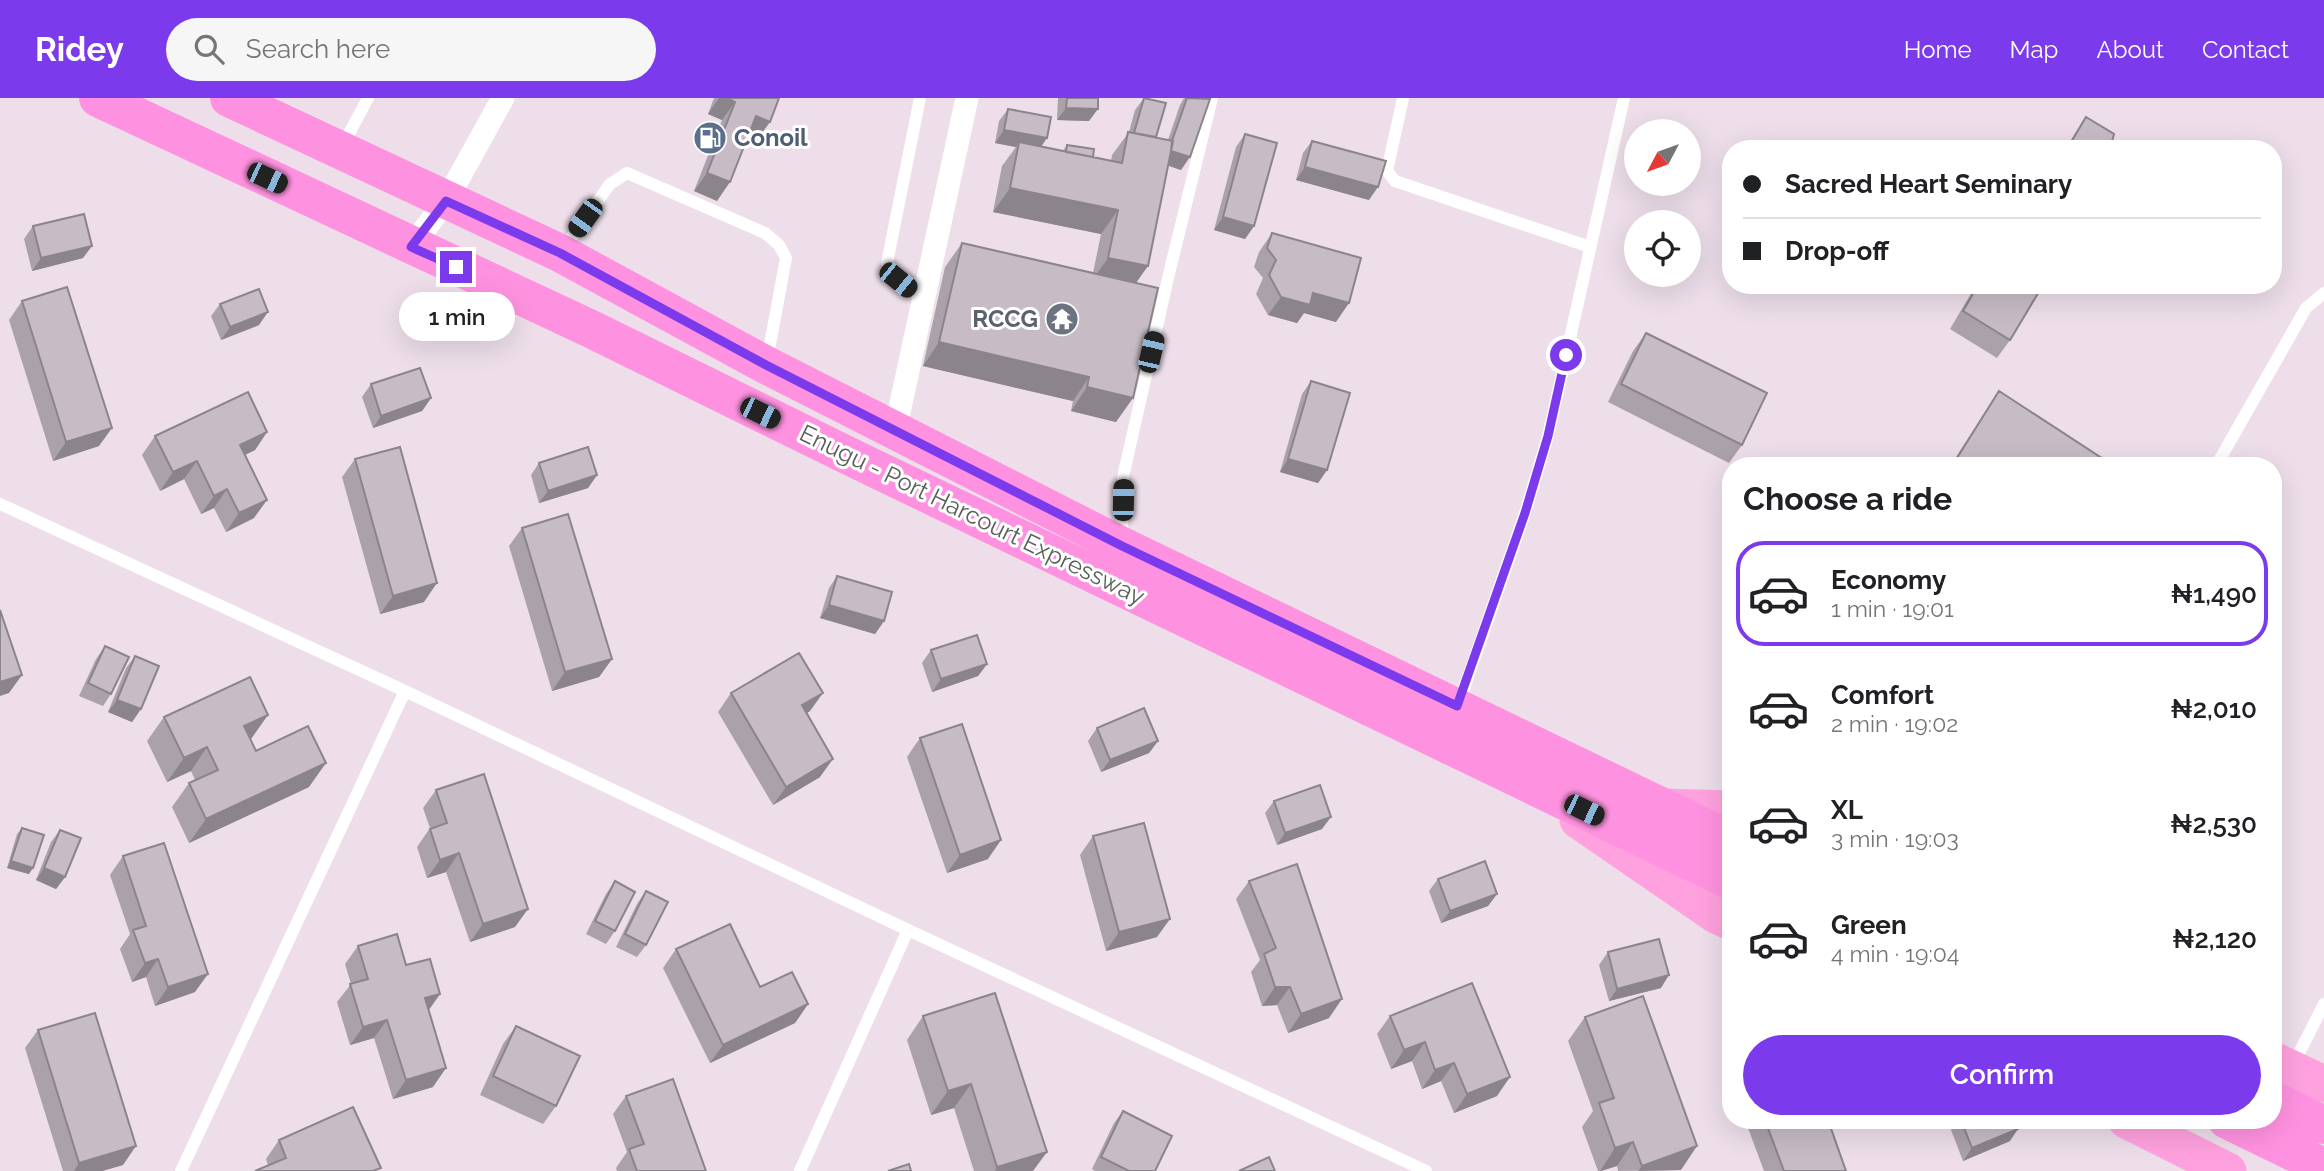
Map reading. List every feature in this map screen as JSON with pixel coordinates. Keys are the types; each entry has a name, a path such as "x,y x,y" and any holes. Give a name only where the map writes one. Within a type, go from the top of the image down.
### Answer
{"highway":[{"name":"Enugu - Port Harcourt Expressway","path":"98,98 590,330 1722,877"},
{"name":"Enugu - Port Harcourt Expressway","path":"229,98 560,253 766,365 1122,546 1722,835"},
{"path":"2282,1070 2324,1125"},
{"path":"2246,1129 2324,1167"}],"main road":[{"path":"1511,774 1722,918"},
{"path":"1662,807 1722,809"},
{"path":"2282,1070 2324,1084"},
{"path":"2144,1129 2228,1171"}],"street":[{"path":"411,247 446,201 503,98"},
{"path":"895,430 967,98"},
{"path":"2282,1070 2324,1064"}],"lane":[{"path":"341,149 368,98"},
{"path":"920,98 887,263 890,272 923,300"},
{"path":"1122,546 1123,477 1212,98"},
{"path":"1403,98 1387,171 1395,181 1590,247"},
{"path":"1457,706 1525,513 1548,436 1624,98"},
{"path":"560,253 610,184 627,173 765,233 779,245 786,258 766,365"},
{"path":"2221,457 2306,308 2324,293"},
{"path":"0,504 405,691 1410,1168 1426,1171"},
{"path":"181,1171 405,691"},
{"path":"800,1171 908,930"},
{"path":"2282,1070 2324,1004"}],"building":[{"path":"726,98 779,98 770,122 756,116 730,182 707,173 735,102"},
{"path":"1067,98 1098,98 1098,109 1066,108"},
{"path":"1144,98 1166,103 1156,137 1134,133"},
{"path":"1187,98 1210,99 1190,157 1171,151"},
{"path":"1008,109 1051,117 1047,138 1004,130"},
{"path":"2086,117 2114,134 2112,140 2072,140"},
{"path":"1128,132 1173,141 1148,266 1108,258 1118,210 1010,188 1019,142 1122,163"},
{"path":"1245,134 1277,143 1254,226 1223,217"},
{"path":"1312,141 1386,161 1378,187 1305,167"},
{"path":"1067,145 1094,149 1093,157 1066,152"},
{"path":"84,214 92,246 41,258 33,226"},
{"path":"1272,233 1361,258 1349,303 1313,293 1310,305 1281,297 1269,275 1276,260 1267,248"},
{"path":"962,243 1158,288 1133,398 1087,387 1089,377 939,342"},
{"path":"67,287 112,428 66,442 22,301"},
{"path":"259,289 268,312 230,327 220,304"},
{"path":"1973,294 2038,294 2010,340 1963,311"},
{"path":"1646,333 1767,393 1742,445 1621,384"},
{"path":"420,368 431,398 381,416 371,384"},
{"path":"1311,381 1350,393 1327,470 1288,459"},
{"path":"1999,391 2100,457 1958,457"},
{"path":"248,392 267,432 240,445 267,500 239,513 227,489 214,496 197,461 173,472 155,436"},
{"path":"400,447 437,583 393,596 355,459"},
{"path":"588,447 597,475 548,491 539,463"},
{"path":"568,514 612,659 565,672 522,528"},
{"path":"837,576 892,592 884,621 829,605"},
{"path":"0,610 22,675 0,682"},
{"path":"977,635 987,664 941,679 931,650"},
{"path":"105,646 129,657 111,694 88,683"},
{"path":"799,653 823,693 802,705 833,759 786,787 731,693"},
{"path":"135,656 159,666 141,709 117,700"},
{"path":"250,677 268,715 244,726 256,751 308,726 326,763 206,819 189,783 218,770 207,747 184,758 164,717"},
{"path":"1144,708 1158,741 1110,760 1097,728"},
{"path":"962,724 1001,840 960,855 920,738"},
{"path":"484,774 528,909 483,924 459,853 440,860 430,829 447,823 436,790"},
{"path":"1320,785 1331,817 1285,833 1274,801"},
{"path":"1144,823 1170,919 1119,932 1093,836"},
{"path":"22,828 44,835 33,868 11,861"},
{"path":"60,830 81,838 65,877 44,868"},
{"path":"164,843 208,974 168,987 158,959 145,963 133,930 146,926 123,856"},
{"path":"1485,861 1497,894 1450,911 1438,879"},
{"path":"1297,864 1342,999 1301,1014 1290,987 1275,987 1264,954 1276,948 1249,881"},
{"path":"615,881 635,892 615,931 595,921"},
{"path":"646,891 668,902 646,945 625,934"},
{"path":"730,924 760,987 792,972 808,1004 723,1045 676,949"},
{"path":"397,934 406,965 430,959 440,994 425,998 446,1068 406,1080 387,1020 363,1027 350,984 368,979 358,946"},
{"path":"1659,939 1669,975 1617,989 1608,952"},
{"path":"1472,983 1510,1077 1467,1094 1454,1063 1435,1070 1425,1042 1404,1050 1390,1016"},
{"path":"995,993 1047,1152 997,1167 971,1084 948,1091 923,1016"},
{"path":"1643,996 1697,1146 1642,1166 1633,1142 1615,1148 1599,1103 1614,1098 1585,1017"},
{"path":"95,1013 136,1146 79,1163 38,1030"},
{"path":"516,1026 580,1056 556,1106 493,1076"},
{"path":"673,1079 706,1171 637,1171 629,1149 644,1144 626,1096"},
{"path":"353,1107 381,1168 373,1171 255,1171 286,1158 279,1140"},
{"path":"1123,1111 1172,1136 1155,1171 1129,1171 1101,1157"},
{"path":"1768,1129 1831,1129 1846,1171 1784,1171"},
{"path":"1965,1129 2018,1129 1972,1148"},
{"path":"1269,1157 1275,1171 1239,1171"},
{"path":"909,1164 911,1171 888,1171"}],"place":[{"name":"Conoil","path":"710,138"},
{"name":"RCCG","path":"1062,319"}],"route":[{"path":"456,267 411,247 446,201 560,253 766,365 1122,546 1457,706 1525,513 1548,436 1566,355"}]}
